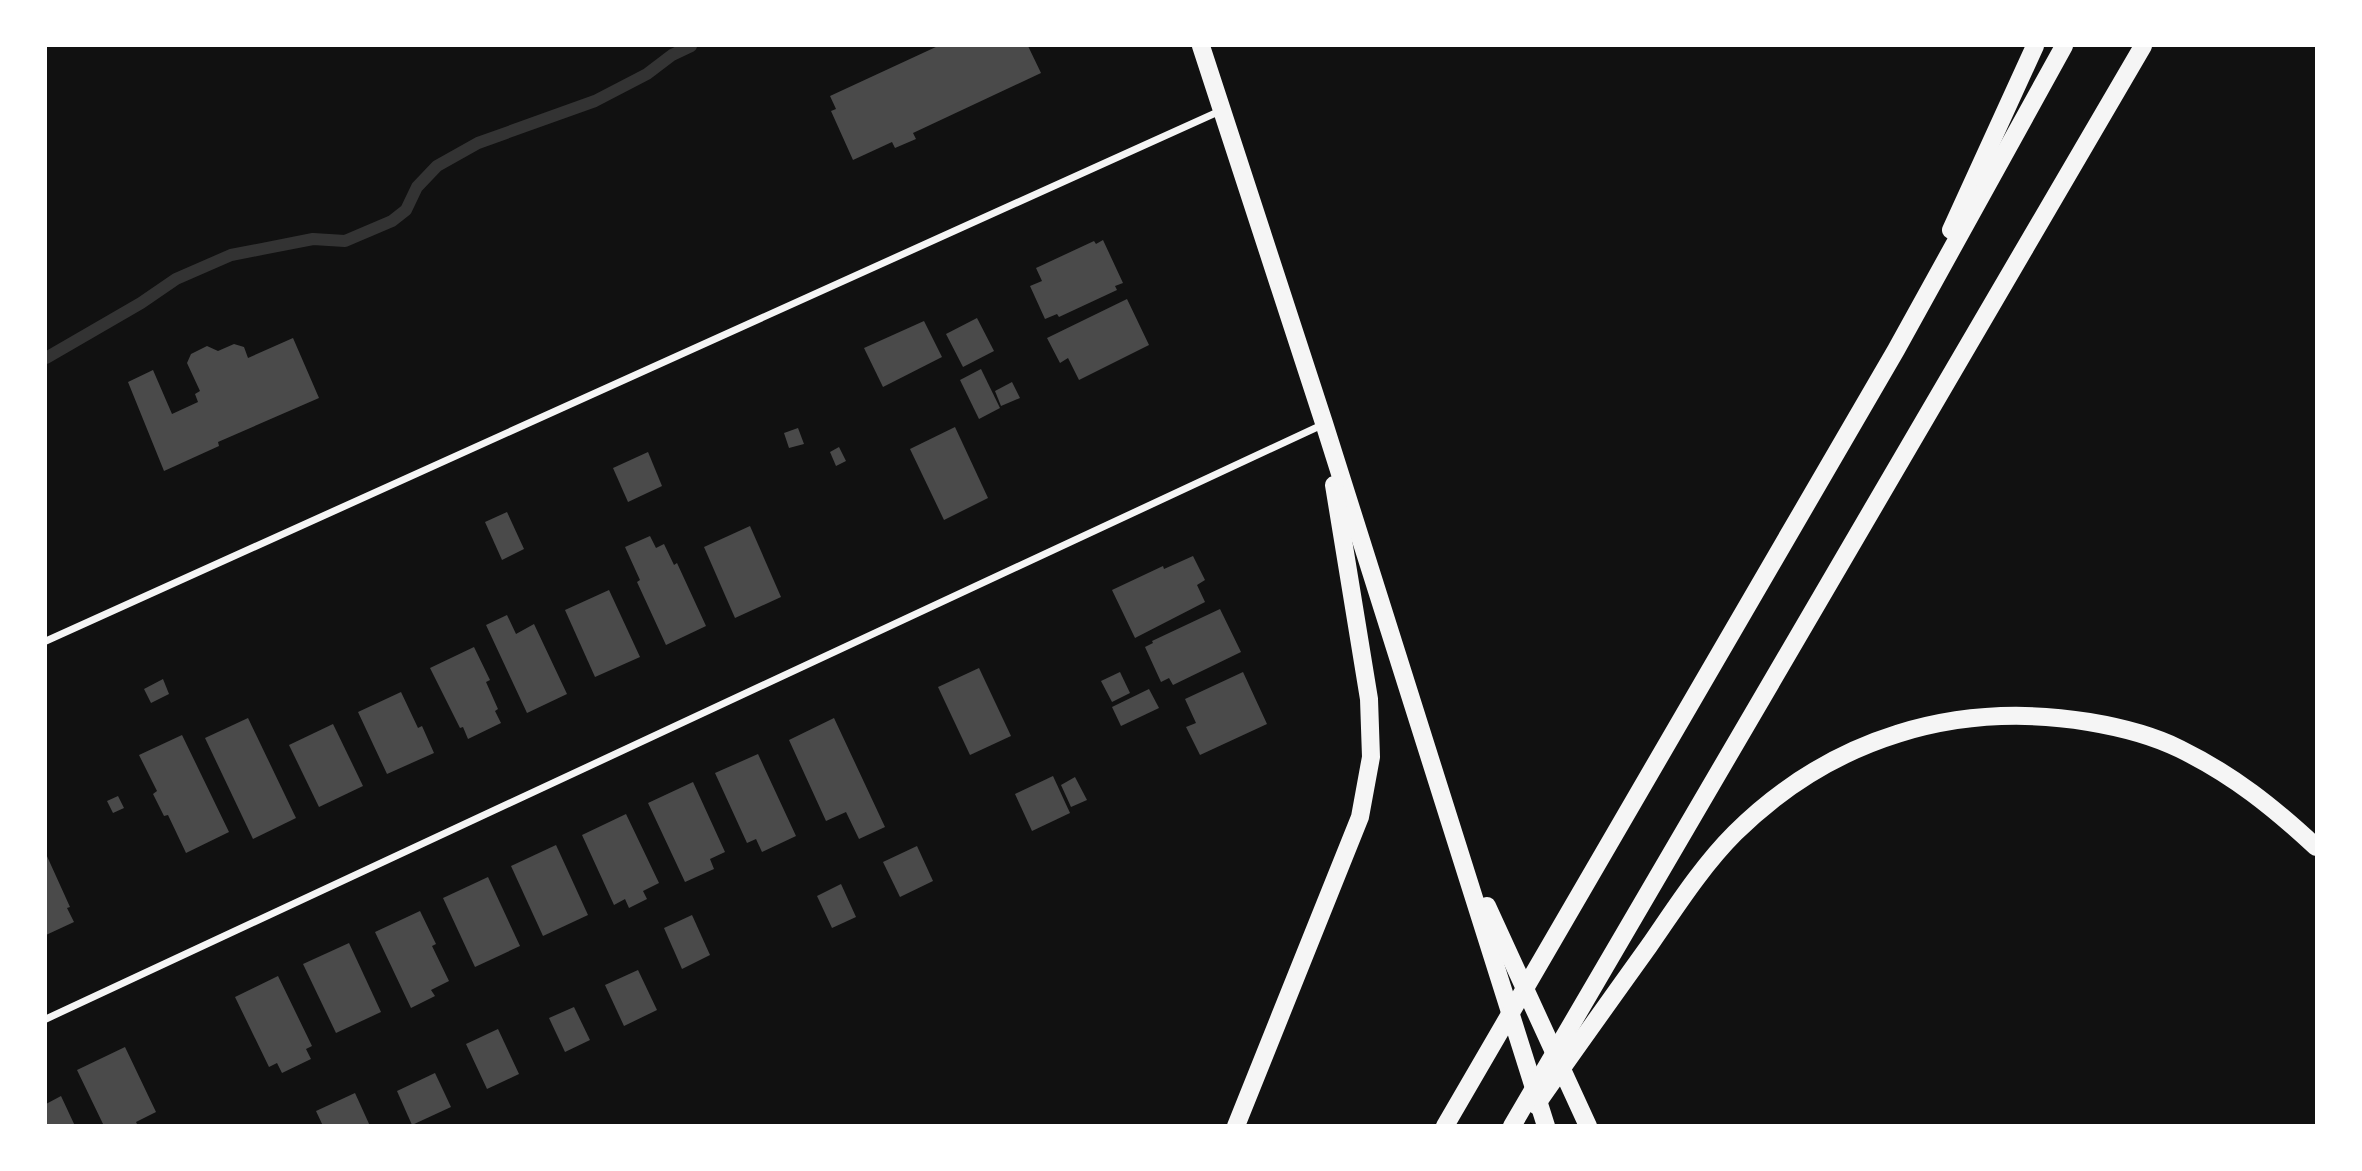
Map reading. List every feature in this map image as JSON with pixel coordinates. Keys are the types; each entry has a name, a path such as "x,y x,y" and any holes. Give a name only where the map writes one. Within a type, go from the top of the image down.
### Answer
{"main road":[{"path":"1201,46 1324,423 1546,1125"},
{"path":"1215,46 1221,111"},
{"path":"1896,350 2035,46"},
{"path":"1445,1125 1896,350 2064,46"},
{"path":"1512,1125 2143,46"},
{"path":"1236,1125 1360,817 1371,757 1369,699 1324,423"},
{"path":"1522,1125 1697,877 1735,833 1781,793 1831,760 1883,737 1943,721 2003,715 2063,718 2118,727 2177,747 2230,775 2274,808 2316,847"},
{"path":"1455,837 1588,1125"}],"street":[{"path":"46,641 1221,111"},
{"path":"46,1018 1324,423"}],"building":[{"path":"938,46 1028,46 1041,73 913,133 916,139 895,148 892,142 853,160 831,111 836,109 830,96"},
{"path":"1103,240 1123,283 1115,286 1117,290 1059,317 1057,314 1045,319 1030,286 1042,281 1036,268 1094,241 1096,244"},
{"path":"1127,299 1149,345 1079,380 1068,358 1060,363 1047,338"},
{"path":"977,318 994,351 963,367 946,334"},
{"path":"924,321 942,357 883,387 864,348"},
{"path":"293,338 319,398 218,442 219,446 164,471 128,382 153,370 172,414 198,402 195,394 200,391 187,363 191,354 207,346 218,351 234,344 244,347 248,358"},
{"path":"981,369 1000,408 979,419 960,380"},
{"path":"1012,382 1020,398 1001,406 995,391"},
{"path":"955,427 988,498 944,520 910,449"},
{"path":"798,428 804,444 789,448 784,433"},
{"path":"839,447 846,461 836,466 830,452"},
{"path":"648,452 662,486 628,502 613,468"},
{"path":"507,512 524,549 502,560 485,522"},
{"path":"750,526 781,597 735,618 704,547"},
{"path":"650,536 656,548 664,544 674,565 677,563 706,626 666,645 637,582 640,580 625,547"},
{"path":"1193,556 1205,580 1197,585 1205,602 1135,638 1112,590 1163,566 1164,569"},
{"path":"609,590 640,657 595,677 565,610"},
{"path":"1220,609 1241,652 1173,685 1169,678 1161,682 1145,647 1153,643 1152,641"},
{"path":"507,615 516,634 534,624 567,694 527,713 486,625"},
{"path":"474,647 490,680 486,682 501,723 468,739 430,668"},
{"path":"979,668 1011,736 970,755 938,687"},
{"path":"1120,672 1130,693 1112,702 1101,681"},
{"path":"1243,672 1267,724 1200,755 1186,727 1196,723 1185,699"},
{"path":"163,679 169,694 151,703 144,689"},
{"path":"1149,689 1159,708 1121,726 1112,707"},
{"path":"401,692 418,728 422,726 434,753 387,774 358,712"},
{"path":"248,718 296,818 253,839 205,738"},
{"path":"834,718 885,827 859,839 846,812 826,821 789,740"},
{"path":"333,724 363,786 319,807 289,745"},
{"path":"182,735 229,832 186,853 168,815 164,816 153,794 157,791 139,755"},
{"path":"758,754 796,836 762,852 756,839 747,843 715,773"},
{"path":"1053,776 1070,813 1032,831 1015,794"},
{"path":"1075,777 1087,800 1071,807 1061,785"},
{"path":"693,782 725,852 710,859 714,869 685,882 648,803"},
{"path":"118,796 124,808 113,813 107,801"},
{"path":"626,814 659,883 643,891 647,899 629,908 625,899 614,905 582,835"},
{"path":"556,845 588,915 543,936 511,866"},
{"path":"917,846 933,881 900,897 883,862"},
{"path":"46,854 74,922 46,935"},
{"path":"488,877 520,946 475,967 443,898"},
{"path":"841,884 856,917 832,928 817,896"},
{"path":"420,911 436,944 432,946 449,981 431,990 435,996 411,1008 375,932"},
{"path":"692,915 710,955 682,969 664,928"},
{"path":"349,943 381,1012 336,1033 303,964"},
{"path":"638,970 657,1010 624,1026 605,985"},
{"path":"278,976 312,1046 306,1049 311,1059 282,1073 277,1063 269,1067 235,997"},
{"path":"574,1007 590,1040 565,1052 549,1018"},
{"path":"498,1029 519,1074 487,1089 466,1044"},
{"path":"125,1047 156,1112 136,1122 138,1126 104,1126 77,1070"},
{"path":"435,1073 451,1107 412,1125 397,1091"},
{"path":"355,1093 370,1126 323,1126 316,1111"},
{"path":"61,1096 75,1126 46,1126 46,1104"}],"waterway":[{"path":"46,358 141,303 176,279 231,255 313,239 345,241 392,221 406,210 417,187 437,166 478,143 595,101 647,74 672,55 691,46"}]}
